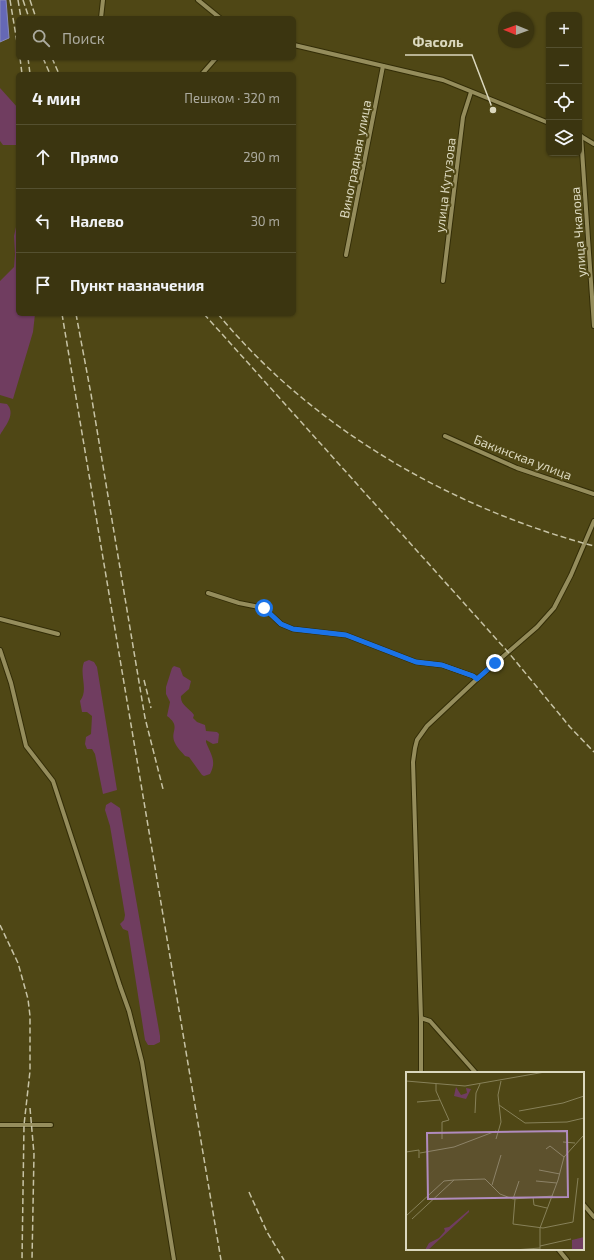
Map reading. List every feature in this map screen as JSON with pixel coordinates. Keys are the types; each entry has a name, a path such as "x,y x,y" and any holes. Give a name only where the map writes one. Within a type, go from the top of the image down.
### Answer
{"street":[{"path":"101,16 104,0"},
{"path":"198,0 218,16"},
{"path":"296,45 443,80 546,122"},
{"path":"204,72 214,60"},
{"name":"Виноградная улица","path":"346,255 384,66"},
{"name":"улица Кутузова","path":"443,281 463,117 471,92"},
{"path":"582,136 594,144"},
{"name":"улица Чкалова","path":"582,156 594,326"},
{"name":"Бакинская улица","path":"445,436 517,468 594,494"},
{"path":"422,1072 413,762 417,740 427,726 477,679 537,627 554,608 585,544 594,520"},
{"path":"208,593 239,603 264,608 281,624 293,629 346,635 416,662 442,665 473,676 477,679"},
{"path":"0,619 58,634"},
{"path":"0,650 11,683 26,746 53,781 129,1011 142,1062 174,1260"},
{"path":"421,1018 430,1021 475,1072"},
{"path":"0,1125 51,1125"},
{"path":"584,1205 594,1217"},
{"path":"559,1250 567,1260"}],"shaded area":[{"path":"0,88 16,106 16,145 3,145 0,141"},
{"path":"16,227 16,316 35,316 33,332 13,399 0,395 0,281 14,267 14,236"},
{"path":"0,403 7,404 11,412 9,420 0,435"},
{"path":"89,660 94,662 97,667 117,790 103,794 95,754 92,749 87,749 85,744 86,737 91,734 92,716 87,712 82,712 80,701 84,692 84,662"},
{"path":"174,666 180,668 183,676 191,681 189,689 181,696 183,704 194,715 193,718 197,722 205,725 206,731 217,732 219,734 218,743 213,744 206,740 213,765 210,774 204,776 189,757 185,756 176,745 173,735 175,726 167,716 170,702 166,694 166,687"},
{"path":"111,802 120,808 160,1036 160,1042 154,1045 148,1045 145,1040 128,931 123,929 120,924 124,920 125,915 110,826 105,810 106,805"}],"water":[{"path":"0,0 6,0 9,38 0,42"}],"railway":[{"path":"10,0 16,36"},
{"path":"18,0 21,16"},
{"path":"23,0 28,16"},
{"path":"30,0 35,16"},
{"path":"20,60 22,72"},
{"path":"28,60 30,72"},
{"path":"44,60 49,72"},
{"path":"53,60 58,72"},
{"path":"62,316 221,1260"},
{"path":"76,316 91,394 145,718 163,789"},
{"path":"206,316 508,652 570,727 594,752"},
{"path":"220,316 256,355 297,393 341,428 388,459 437,486 488,510 541,530 594,546"},
{"path":"144,680 151,708"},
{"path":"0,925 18,963 28,999 30,1016 30,1071 24,1125 22,1260"},
{"path":"30,1108 34,1154 32,1260"},
{"path":"249,1192 267,1232 284,1260"}],"place":[{"name":"Фасоль","path":"493,110"}],"route":[{"path":"264,608 281,624 293,629 346,635 416,662 442,665 473,676 477,679 495,663"}]}
